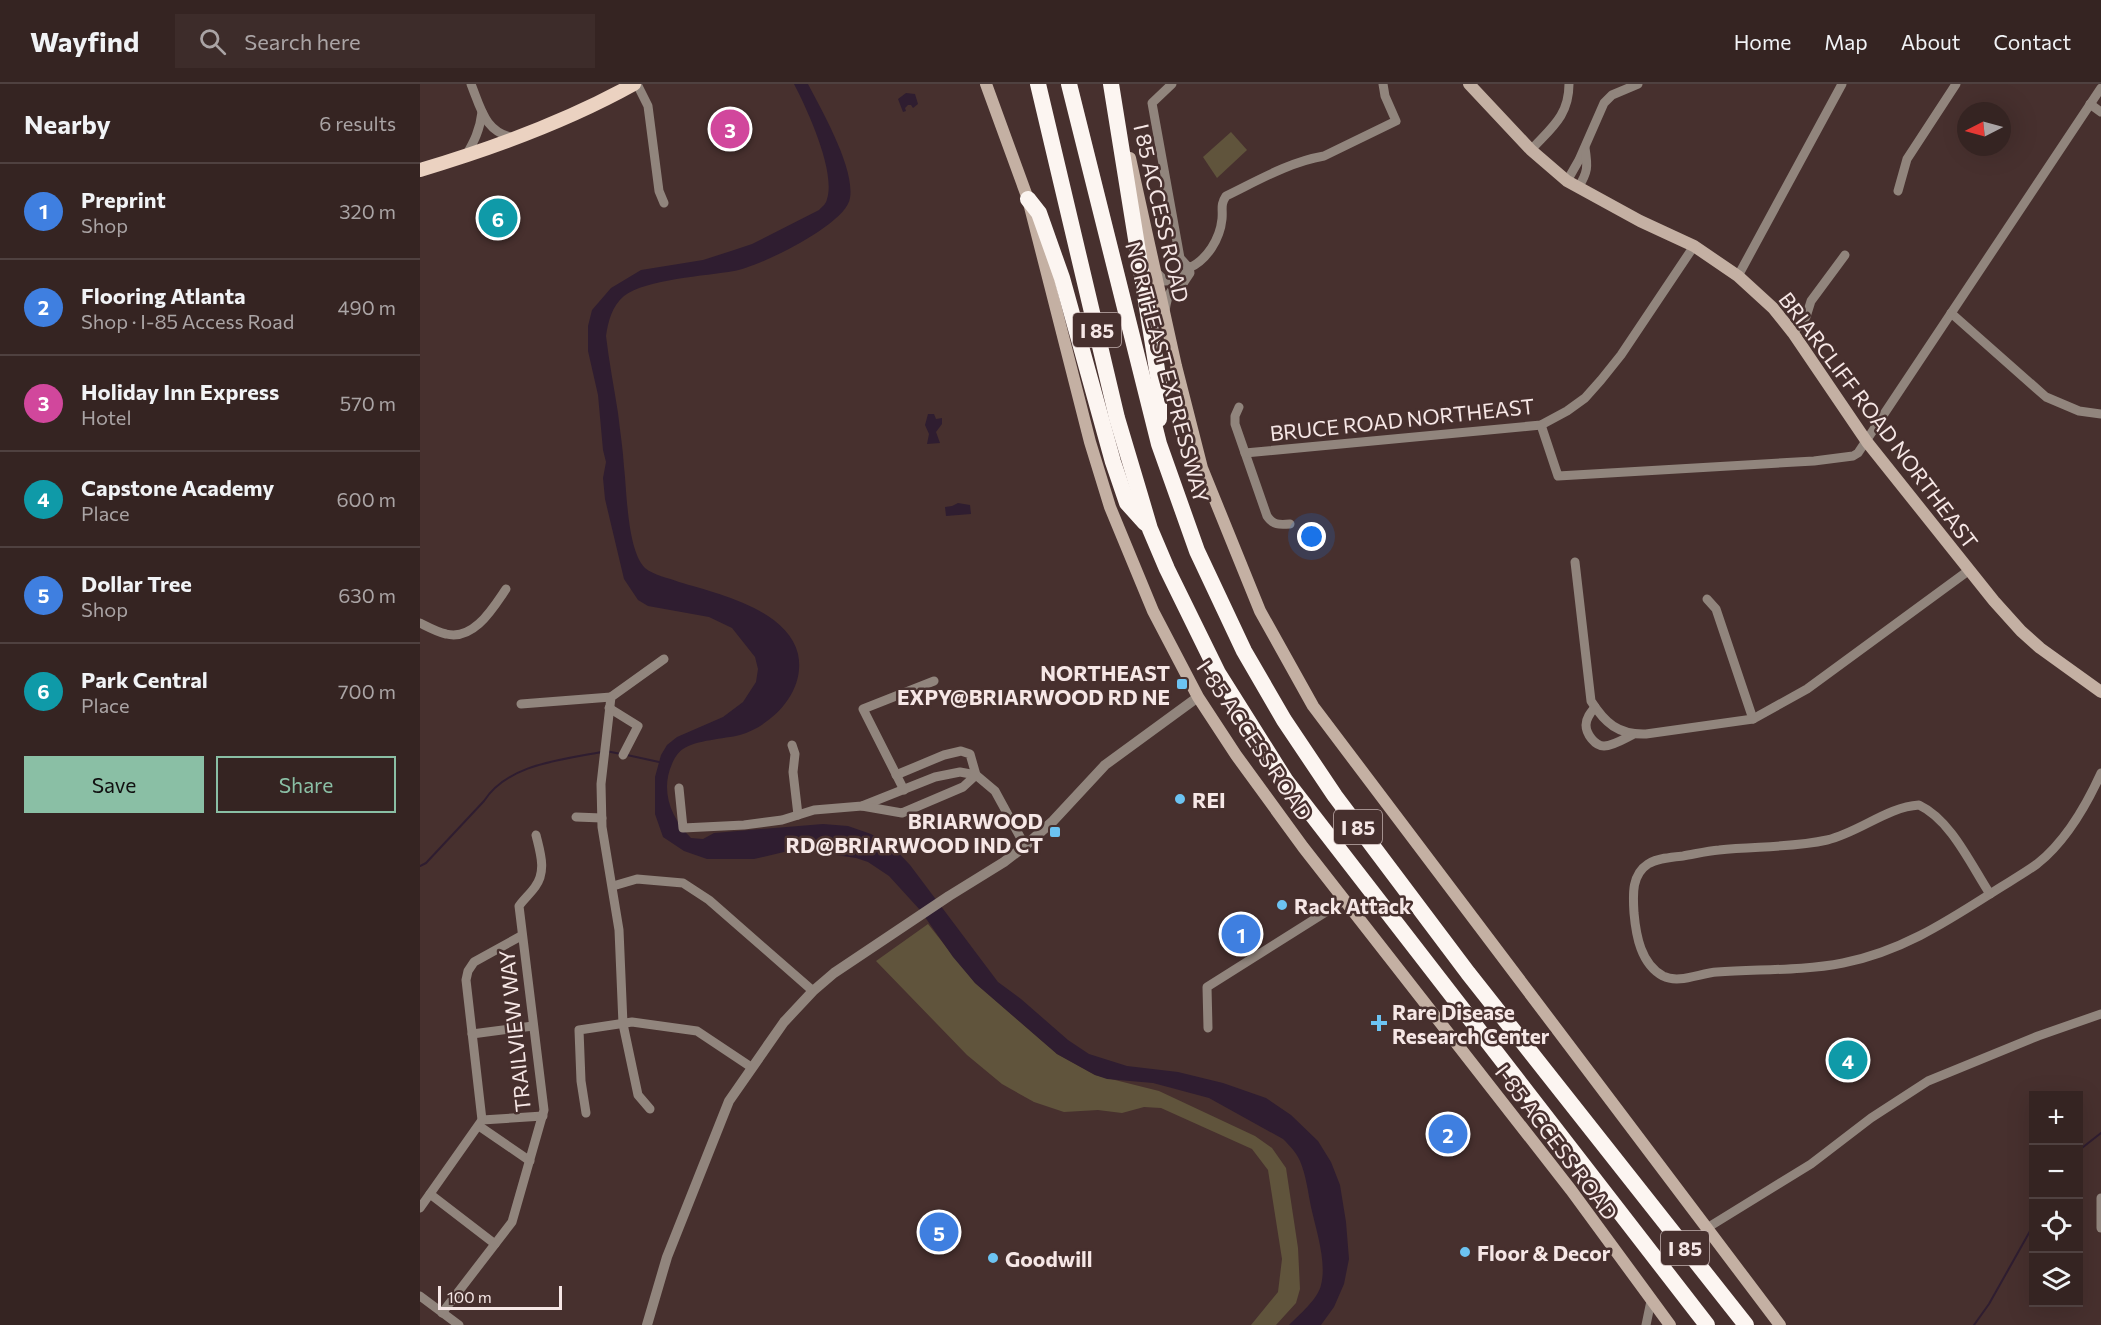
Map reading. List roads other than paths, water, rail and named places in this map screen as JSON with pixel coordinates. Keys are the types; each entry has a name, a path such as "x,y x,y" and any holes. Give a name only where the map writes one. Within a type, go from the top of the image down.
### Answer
{"highway":[{"name":"I 85","path":"1038,84 1117,418 1150,529 1188,614 1218,673 1286,781 1707,1325"},
{"name":"NORTHEAST EXPRESSWAY","path":"1069,84 1159,444 1182,513 1212,585 1244,651 1284,720 1335,796 1468,973 1746,1325"},
{"path":"1112,84 1160,382 1159,444"},
{"path":"1028,199 1039,213 1062,278 1113,462 1127,503 1150,529"}],"main road":[{"path":"420,170 465,157 558,122 635,84"},
{"name":"I-85 ACCESS ROAD","path":"986,84 1028,199 1090,441 1110,507 1153,611 1198,697 1236,755 1303,847 1571,1190 1670,1325"},
{"name":"I 85 ACCESS ROAD","path":"1112,84 1202,468 1260,611 1313,706 1707,1228"},
{"name":"BRIARCLIFF ROAD NORTHEAST","path":"1469,84 1531,150 1567,181 1694,246 1738,276 1773,308 1793,333 1867,442 1968,571 2021,631 2040,648 2101,692"},
{"path":"1707,1228 1780,1325"}],"street":[{"path":"471,84 482,112 495,130 518,138"},
{"path":"635,84 648,106 659,191 664,203"},
{"path":"1155,271 1165,281 1182,285 1190,273 1189,268 1180,258 1152,103 1172,84"},
{"path":"1189,268 1200,263 1216,240 1222,218 1221,204 1226,196 1285,168 1311,158 1324,156 1396,121 1385,96 1383,84"},
{"path":"1531,150 1559,121 1566,109 1569,84"},
{"path":"1567,181 1604,102 1638,84"},
{"path":"1738,276 1842,84"},
{"path":"1898,191 1907,159 1956,84"},
{"path":"1541,425 1558,476 1814,461 1853,456 1863,448 2101,88"},
{"path":"2090,104 2101,112"},
{"path":"465,157 477,137 482,112"},
{"path":"1578,188 1586,175 1588,166 1585,146"},
{"name":"BRUCE ROAD NORTHEAST","path":"1245,453 1541,425 1585,398 1601,380 1621,355 1694,246"},
{"path":"1793,333 1806,317 1811,301 1845,255"},
{"path":"1165,313 1168,295 1175,284"},
{"path":"1951,313 2046,397 2079,411 2101,414"},
{"path":"1239,406 1235,416 1236,424 1267,516 1277,525 1290,524"},
{"path":"1575,562 1591,701 1603,719 1632,735"},
{"path":"1595,707 1586,725 1589,736 1596,744 1606,746 1632,735 1753,719 1807,689 1968,571"},
{"path":"420,623 447,635 461,633 478,625 487,617 506,589"},
{"path":"1707,598 1716,609 1753,719"},
{"path":"521,704 611,697 664,659"},
{"path":"904,790 863,709 934,681"},
{"path":"611,697 601,784 602,818 620,930 623,1024 638,1095 650,1109"},
{"path":"647,1325 667,1257 729,1101 784,1022 813,991 834,973 1025,846 1105,765 1198,697"},
{"path":"609,708 638,726 623,755"},
{"path":"792,745 795,753 793,772 798,815"},
{"path":"896,775 944,755 961,751 970,754 976,775"},
{"path":"862,806 935,777 960,772 976,775 994,791 1025,846"},
{"path":"1990,894 1943,822 1931,811 1919,805 1906,806 1850,834 1827,840 1786,847 1718,850 1649,863 1639,872 1632,892 1635,930 1643,954 1653,969 1666,977 1681,978 1714,972 1842,963 1881,953 1934,930 1990,894 2038,863 2063,839 2091,795 2101,773"},
{"path":"679,788 683,828 744,825 782,820 814,810 862,806 902,813 963,787 976,775"},
{"path":"576,817 602,818"},
{"name":"TRAILVIEW WAY","path":"442,1313 512,1222 543,1116 519,906 541,877 542,867 536,835"},
{"path":"613,886 637,879 683,883 709,900 813,991"},
{"path":"1208,1028 1208,987 1345,900"},
{"path":"420,1208 480,1123 466,980 468,971 474,962 521,936"},
{"path":"1707,1228 1811,1164 1871,1118 1928,1081 2038,1036 2101,1014"},
{"path":"586,1113 579,1030 632,1022 697,1031 751,1067"},
{"path":"472,1034 533,1026"},
{"path":"480,1123 543,1116"},
{"path":"480,1123 530,1161"},
{"path":"430,1194 495,1244"},
{"path":"2101,1197 2101,1228"},
{"path":"420,1296 459,1325"},
{"path":"1646,1325 1651,1300"}],"waterway":[{"path":"606,751 621,754"},
{"path":"420,866 426,863 494,789 507,779 521,771 553,761 601,752"},
{"path":"627,755 659,762"},
{"path":"2083,1147 2101,1133"},
{"path":"1974,1325 1989,1304 2029,1233"}],"place":[{"name":"Holiday Inn Express","path":"730,129"},
{"name":"Park Central","path":"498,218"},
{"name":"NORTHEAST EXPY@BRIARWOOD RD NE","path":"1182,684"},
{"name":"REI","path":"1180,799"},
{"name":"BRIARWOOD RD@BRIARWOOD IND CT","path":"1055,832"},
{"name":"Rack Attack","path":"1282,905"},
{"name":"Preprint","path":"1241,934"},
{"name":"Rare Disease Research Center","path":"1379,1023"},
{"name":"Capstone Academy","path":"1848,1060"},
{"name":"Flooring Atlanta","path":"1448,1134"},
{"name":"Dollar Tree","path":"939,1232"},
{"name":"Floor & Decor","path":"1465,1252"},
{"name":"Goodwill","path":"993,1258"}]}
